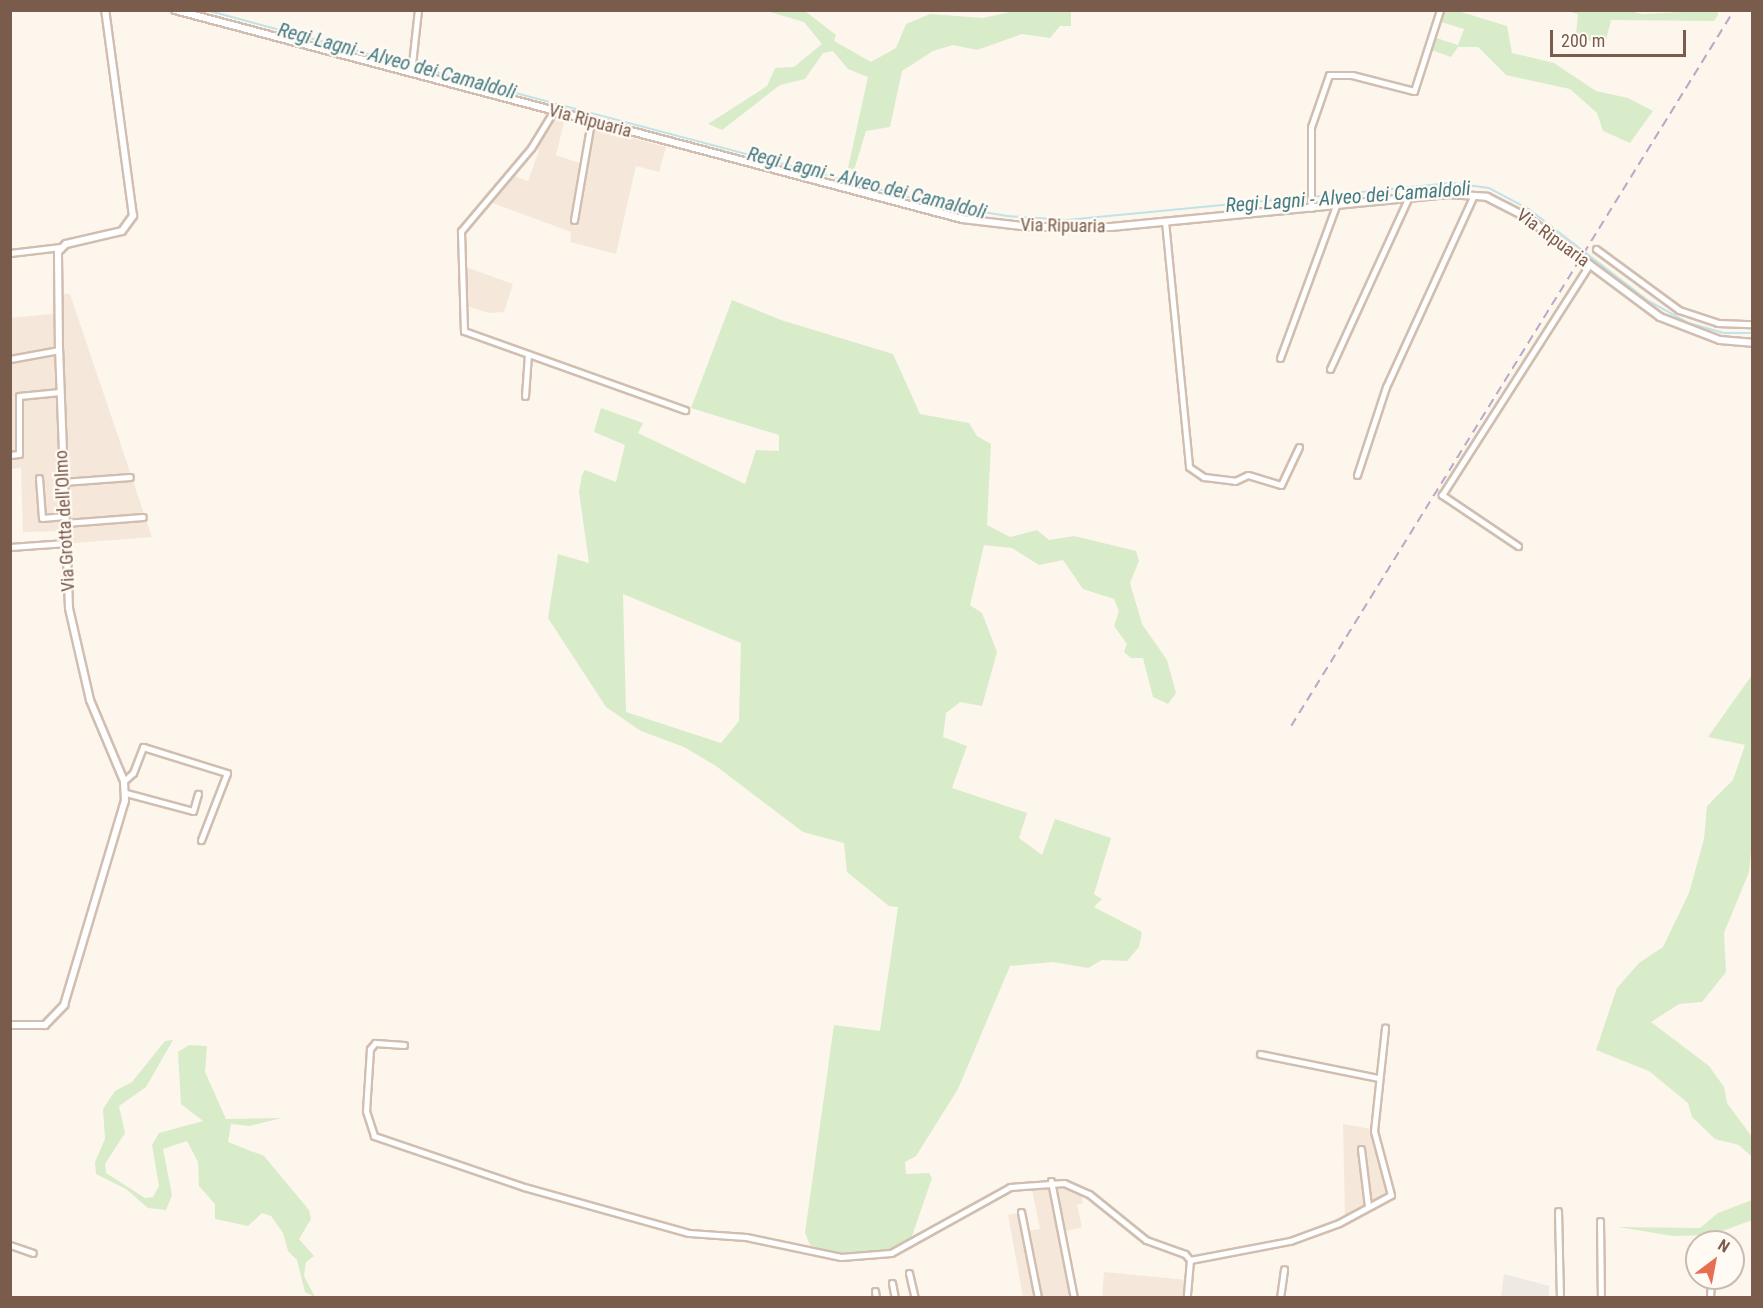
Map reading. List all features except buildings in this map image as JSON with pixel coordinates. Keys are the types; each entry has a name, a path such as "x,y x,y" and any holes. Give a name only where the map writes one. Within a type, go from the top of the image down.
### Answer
{"street":[{"path":"10,254 61,247 122,231 133,216 105,10"},
{"name":"Via Ripuaria","path":"175,10 962,219 1073,229 1311,206 1474,195 1512,208 1675,325 1720,340 1752,343"},
{"path":"411,74 418,10"},
{"path":"1311,206 1311,127 1329,75 1352,75 1414,91 1440,10"},
{"path":"553,111 531,148 459,238 464,331 685,410"},
{"path":"574,220 591,122"},
{"path":"1357,476 1386,387 1474,195"},
{"path":"1330,369 1408,199"},
{"path":"1280,358 1336,206"},
{"path":"1165,221 1190,467 1204,477 1235,481 1248,475 1281,485 1299,447"},
{"name":"Via Grotta dell'Olmo","path":"10,1025 45,1025 64,1005 126,793 124,781 90,700 69,608 58,350 56,256 61,247"},
{"path":"1596,249 1679,310 1718,323 1752,324"},
{"path":"1518,546 1442,495 1590,264"},
{"path":"10,359 58,350"},
{"path":"525,396 528,354"},
{"path":"10,455 19,454 19,396 60,392"},
{"path":"10,423 19,422"},
{"path":"10,440 19,439"},
{"path":"63,482 130,477"},
{"path":"39,478 42,518 143,517"},
{"path":"10,547 66,543"},
{"path":"124,781 133,773 143,747 228,773 201,840"},
{"path":"126,793 193,811 198,794"},
{"path":"405,1045 375,1043 370,1049 366,1112 374,1136 574,1203 689,1233 746,1237 841,1257 884,1256 934,1232 986,1196 1010,1187 1052,1181 1089,1194 1140,1236 1190,1260 1290,1241 1391,1195 1374,1131 1385,1028"},
{"path":"1260,1054 1378,1078"},
{"path":"1361,1149 1368,1206"},
{"path":"1052,1181 1074,1298"},
{"path":"1558,1211 1560,1298"},
{"path":"1021,1212 1038,1298"},
{"path":"1600,1221 1601,1298"},
{"path":"10,1245 33,1253"},
{"path":"1187,1298 1190,1260"},
{"path":"1280,1298 1284,1269"},
{"path":"909,1273 915,1298"},
{"path":"892,1283 895,1298"}],"shaded area":[{"path":"553,115 565,118 556,155 585,165 592,127 666,147 659,172 636,166 616,254 570,242 571,232 490,202 512,175 528,181 539,150 534,147"},
{"path":"463,266 513,284 504,312 489,313 464,305"},
{"path":"59,294 70,294 152,537 63,544 62,531 23,532 21,468 11,469 11,318 59,313"},
{"path":"1343,1124 1371,1129 1389,1194 1345,1217"},
{"path":"1058,1184 1081,1194 1083,1203 1077,1205 1082,1227 1064,1232 1076,1297 1023,1297 1008,1215 1023,1212 1027,1231 1040,1229 1031,1185"},
{"path":"1104,1272 1187,1280 1186,1297 1102,1298"},
{"path":"1504,1274 1549,1286 1549,1297 1501,1297"}],"green space":[{"path":"1624,10 1643,14 1717,10 1718,15 1714,21 1611,20 1604,48 1576,34 1578,14 1568,11"},
{"path":"767,11 805,11 836,35 834,41 871,62 896,48 906,24 930,14 983,18 1014,11 1071,11 1071,26 1060,26 1050,38 1022,34 977,50 953,45 933,51 902,71 890,127 866,131 854,170 848,168 868,77 848,69 833,51 823,53 805,79 780,85 722,130 708,124 767,86 775,68 794,67 822,44 804,22"},
{"path":"1441,11 1458,11 1507,26 1512,53 1554,63 1596,91 1628,98 1653,111 1630,143 1603,131 1597,113 1570,89 1506,75 1478,47 1458,47 1451,57 1429,49 1433,37 1458,45 1464,29 1438,21"},
{"path":"732,300 781,320 893,354 920,414 969,423 977,436 991,444 987,525 1010,537 1037,530 1049,540 1074,536 1136,551 1139,561 1130,583 1142,624 1167,660 1176,693 1168,704 1153,697 1143,658 1131,658 1124,652 1127,644 1114,626 1119,611 1114,599 1083,589 1063,560 1039,565 1012,548 984,545 970,605 982,613 997,652 982,706 960,702 946,713 943,737 967,746 952,788 1027,813 1019,838 1042,855 1055,819 1111,838 1094,894 1102,899 1094,907 1142,932 1139,947 1127,961 1102,960 1088,968 1053,962 1010,966 958,1089 916,1156 905,1162 906,1174 929,1173 932,1178 910,1242 889,1251 834,1253 810,1245 805,1233 834,1025 880,1031 898,907 889,906 847,872 844,843 803,832 716,766 684,747 641,731 606,707 548,618 558,554 589,563 579,492 582,475 585,470 616,482 625,445 594,432 601,408 643,423 638,433 745,484 756,450 779,451 779,435 691,408","holes":["623,594 741,643 739,721 721,743 626,712"]},
{"path":"1752,675 1752,842 1749,872 1724,933 1726,972 1702,1002 1679,1004 1651,1022 1709,1066 1724,1087 1727,1103 1752,1137 1752,1157 1739,1145 1715,1139 1692,1117 1688,1103 1649,1071 1596,1050 1617,988 1639,963 1663,947 1689,893 1704,839 1707,806 1733,780 1745,745 1708,737"},
{"path":"173,1040 146,1087 119,1106 125,1133 105,1164 106,1173 145,1198 153,1197 159,1186 152,1145 159,1133 203,1121 181,1104 178,1052 189,1045 207,1046 205,1072 226,1119 282,1118 249,1126 231,1124 228,1142 264,1156 309,1210 311,1219 299,1239 314,1256 306,1262 304,1276 315,1297 305,1292 297,1260 288,1251 283,1233 271,1216 262,1213 248,1226 215,1219 215,1204 199,1186 198,1162 187,1141 163,1149 172,1195 166,1210 148,1208 126,1189 96,1174 95,1162 105,1139 103,1109 115,1091 132,1082 165,1041"},
{"path":"1752,1200 1752,1220 1725,1230 1685,1230 1685,1236 1673,1236 1618,1227 1700,1228 1718,1213"}],"waterway":[{"name":"Regi Lagni - Alveo dei Camaldoli","path":"206,10 410,65"},
{"name":"Regi Lagni - Alveo dei Camaldoli","path":"414,66 931,203 1007,216 1067,220 1308,197"},
{"name":"Regi Lagni - Alveo dei Camaldoli","path":"1312,197 1453,183 1489,188 1529,209 1647,300 1689,323 1725,333 1752,333"}],"railway":[{"path":"1291,726 1734,10"}]}
